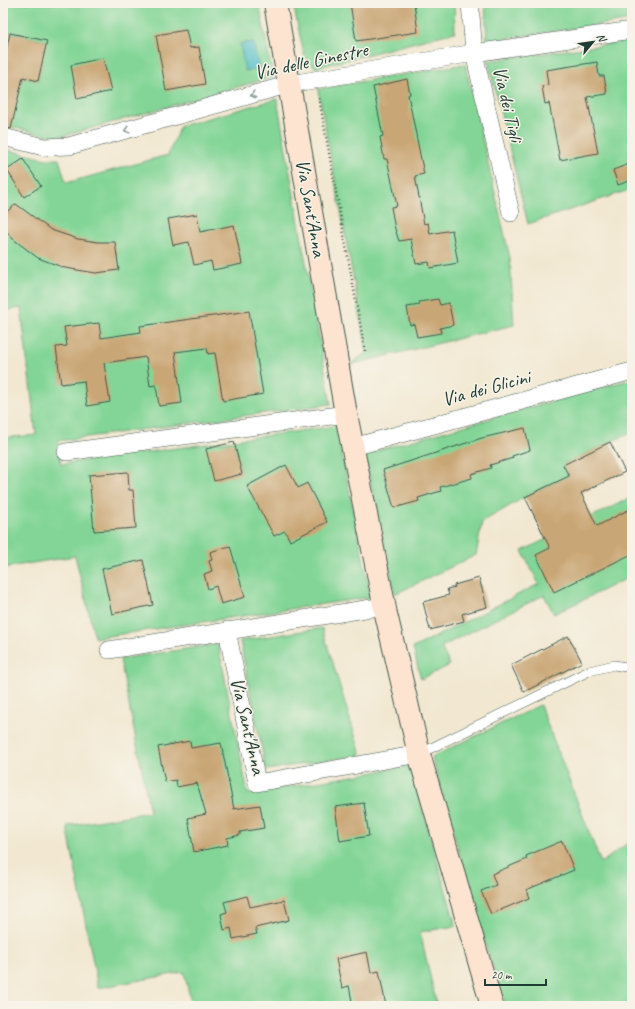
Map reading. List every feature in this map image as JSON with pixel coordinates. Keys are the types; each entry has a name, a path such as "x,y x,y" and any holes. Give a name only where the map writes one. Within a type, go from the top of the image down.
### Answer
{"street":[{"name":"Via Sant'Anna","path":"275,3 352,448 384,606 419,754 492,1006"},
{"name":"Via dei Tigli","path":"470,3 474,53 511,213"},
{"name":"Via delle Ginestre","path":"3,138 44,147 69,146 290,84 474,53 632,30"},
{"name":"Via dei Glicini","path":"352,448 632,371"},
{"path":"66,452 346,414"},
{"path":"109,650 384,606"},
{"name":"Via Sant'Anna","path":"227,630 257,783 419,754"}],"lane":[{"name":"Via Sant'Anna","path":"419,754 589,671 614,665 632,668"}],"path":[{"path":"319,95 364,351"}],"green space":[{"path":"3,3 259,3 273,77 64,136 45,135 3,125 23,77 38,81 46,41 3,31"},
{"path":"293,3 454,3 455,32 315,68 304,55"},
{"path":"485,3 632,3 632,20 487,41"},
{"path":"632,41 632,189 528,224 488,61"},
{"path":"465,64 510,258 514,325 349,365 367,352 318,89"},
{"path":"277,99 331,404 58,441 61,464 336,426 371,597 95,638 75,556 3,568 3,438 36,435 21,308 3,311 3,149 46,159 59,159 66,183 168,155 180,126"},
{"path":"632,379 632,432 564,464 569,476 525,497 482,522 476,555 395,594 364,454"},
{"path":"632,497 632,576 554,614 544,595 441,647 450,665 421,679 413,648 539,584 522,551"},
{"path":"322,628 361,755 266,770 240,641"},
{"path":"218,644 248,794 410,766 456,926 420,932 437,1006 192,1006 184,972 98,988 67,826 150,812 120,659"},
{"path":"540,705 601,863 632,840 632,1006 506,1006 487,950 432,757"}],"water":[{"path":"253,42 259,69 245,71 240,44"}],"building":[{"path":"350,3 414,3 418,32 356,41"},
{"path":"186,30 190,48 199,47 205,84 166,91 156,35"},
{"path":"10,33 47,41 38,81 23,77 11,129 3,127 3,64"},
{"path":"103,58 111,91 77,99 71,65"},
{"path":"597,62 599,76 604,76 607,94 587,97 598,153 560,160 549,103 545,104 542,86 548,85 546,70"},
{"path":"407,79 410,94 408,95 424,174 415,176 424,224 428,223 430,234 452,230 458,263 430,268 429,262 416,264 411,239 399,241 395,229 391,207 397,206 387,159 384,159 380,137 383,136 373,87"},
{"path":"23,159 41,186 24,197 7,170"},
{"path":"632,163 632,180 618,185 613,170"},
{"path":"16,204 51,230 78,239 98,242 115,242 119,270 96,273 65,268 38,258 13,239 3,227 3,215"},
{"path":"197,214 200,232 234,225 242,264 213,270 211,261 194,265 189,242 173,245 168,219"},
{"path":"438,299 440,305 449,303 453,325 440,328 441,333 417,337 414,324 410,325 407,307 420,305 419,302"},
{"path":"249,311 263,394 223,401 215,353 208,354 207,348 175,352 182,403 159,406 156,385 150,386 146,357 104,363 110,402 87,406 84,381 61,384 56,347 67,346 64,327 99,323 101,338 141,332 140,326"},
{"path":"525,428 530,450 512,456 513,458 490,465 491,468 471,474 472,478 440,487 441,491 418,498 419,501 394,508 383,470 482,438"},
{"path":"234,442 242,474 214,481 206,449"},
{"path":"610,442 625,472 581,493 597,526 632,508 632,554 554,592 536,555 550,548 525,497 569,476 563,465"},
{"path":"286,465 298,488 307,483 327,522 290,541 285,531 274,536 247,486"},
{"path":"128,472 129,490 133,490 136,528 94,531 89,475"},
{"path":"230,546 245,597 221,604 216,586 208,589 204,574 212,571 209,561 212,560 210,552"},
{"path":"143,560 153,605 112,614 102,569"},
{"path":"479,578 487,607 462,614 464,621 430,630 423,602 449,595 447,589 455,587 454,585"},
{"path":"568,636 582,662 524,692 511,665"},
{"path":"190,741 191,748 221,743 234,809 260,805 264,828 240,832 240,835 227,838 228,845 194,852 188,818 206,814 197,783 177,787 176,780 165,782 158,747"},
{"path":"364,803 369,836 340,841 335,807"},
{"path":"562,841 574,870 526,890 529,898 491,914 481,891 496,885 492,874 527,859 526,856"},
{"path":"247,896 250,907 284,900 289,920 255,928 257,934 233,939 231,928 224,930 221,914 227,912 224,902"},
{"path":"367,952 371,973 379,971 386,1006 353,1006 349,986 342,988 336,959"}]}
